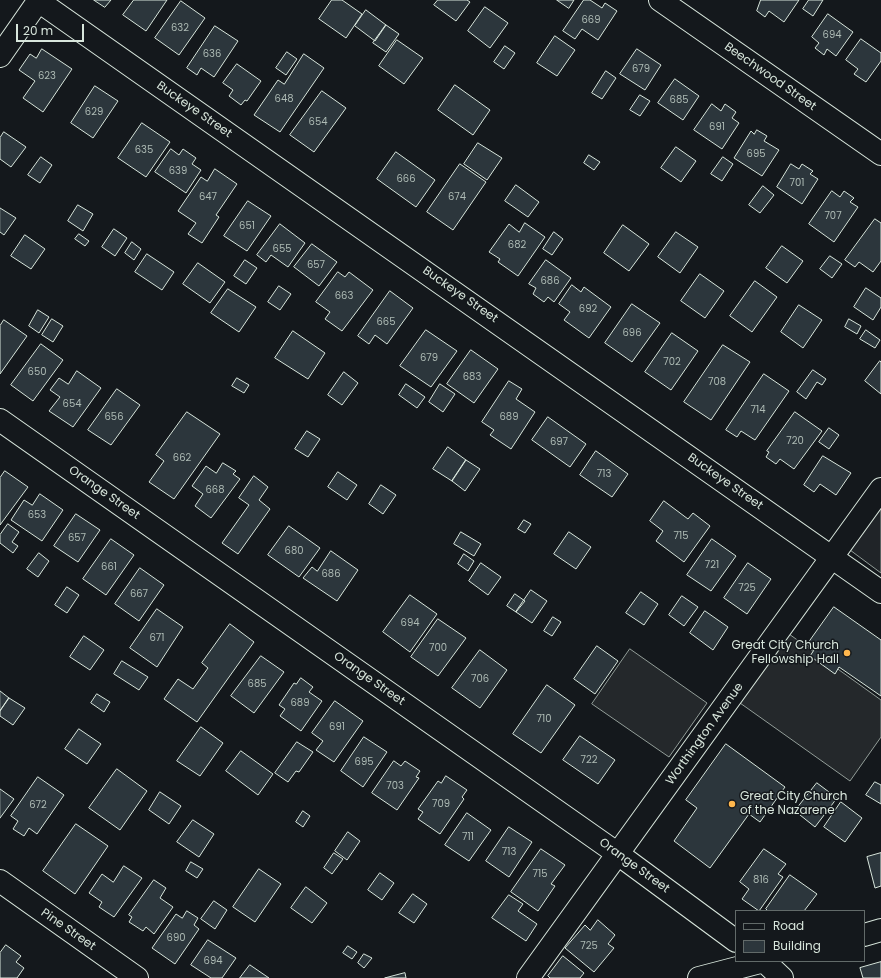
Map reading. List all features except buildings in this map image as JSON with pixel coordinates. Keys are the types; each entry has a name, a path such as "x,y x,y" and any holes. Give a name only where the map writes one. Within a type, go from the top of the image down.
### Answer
{"street":[{"path":"0,56 38,0"},
{"name":"Buckeye Street","path":"38,0 881,592"},
{"name":"Beechwood Street","path":"660,0 881,154"},
{"name":"Orange Street","path":"0,420 618,854 735,940"},
{"name":"Worthington Avenue","path":"528,978 881,489"},
{"name":"Pine Street","path":"0,881 137,978"},
{"path":"865,935 881,930"},
{"path":"699,978 760,962"},
{"path":"765,962 782,978"}],"shaded area":[{"path":"881,506 881,573 850,550"},
{"path":"789,634 881,700 881,737 850,781 740,703"},
{"path":"630,649 707,703 669,757 592,704"}],"place":[{"name":"Great City Church Fellowship Hall","path":"847,653"},
{"name":"Great City Church of the Nazarene","path":"732,804"}]}
